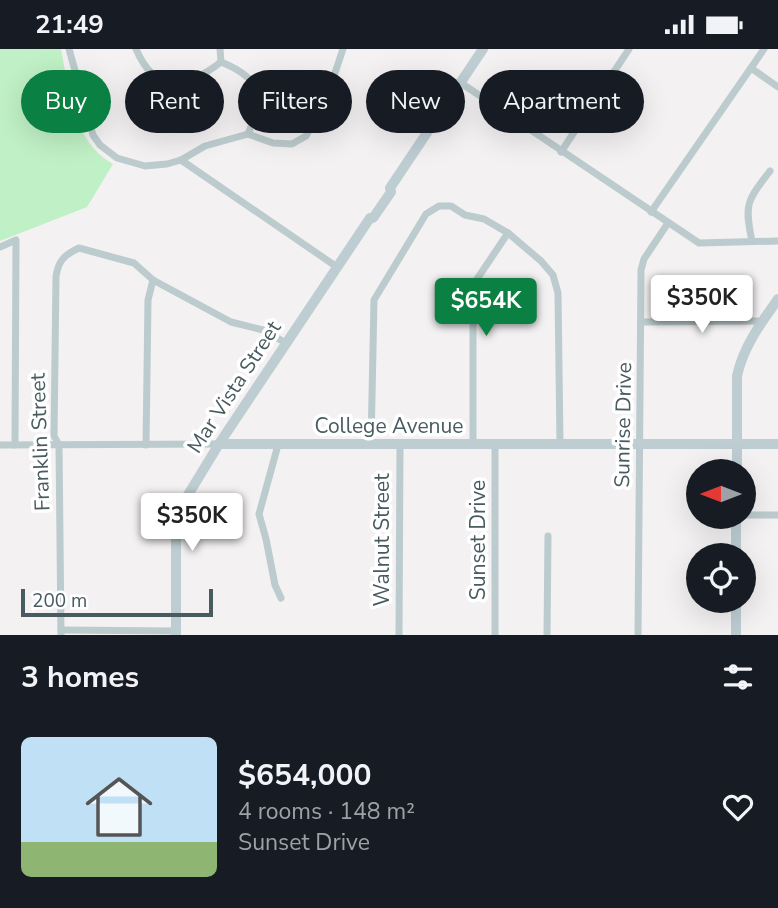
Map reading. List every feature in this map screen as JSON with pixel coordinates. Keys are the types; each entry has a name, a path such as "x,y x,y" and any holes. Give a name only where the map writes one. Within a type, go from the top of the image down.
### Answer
{"street":[{"path":"69,49 88,125 100,145 117,158 135,165 156,166 181,160 205,146 248,134 273,143 292,144 306,136 326,100 343,49"},
{"path":"136,49 147,68 166,82 180,84 192,81 221,62"},
{"path":"220,49 221,62"},
{"name":"Mar Vista Street","path":"465,77 483,49"},
{"path":"561,152 629,49"},
{"path":"651,212 764,49"},
{"path":"221,62 240,70 253,81 258,93 257,114 248,134"},
{"path":"751,68 778,87"},
{"path":"465,86 699,243 778,241"},
{"name":"Mar Vista Street","path":"176,633 176,520 186,497 370,218 369,215 386,188 390,188 427,133"},
{"path":"181,160 337,267"},
{"path":"752,241 746,215 750,197 771,171"},
{"name":"Walnut Street","path":"371,445 374,300 426,214 439,206 452,206 465,215 484,219 508,233"},
{"name":"Sunrise Drive","path":"638,635 641,270 645,258 668,223"},
{"path":"472,445 473,285 508,233 553,275 558,293 561,443"},
{"name":"Franklin Street","path":"0,247 16,240 15,445"},
{"name":"Franklin Street","path":"61,633 59,445 54,436 57,267 61,259 79,248 134,263 153,280"},
{"path":"146,445 148,300 153,280 231,322 263,330 286,343"},
{"path":"737,459 737,376 740,363 747,346 778,299"},
{"path":"641,322 763,321"},
{"name":"Sunset Drive","path":"495,444 495,635"},
{"name":"College Avenue","path":"0,445 778,444"},
{"path":"278,445 259,514 275,585 281,598"},
{"name":"Walnut Street","path":"399,635 400,446"},
{"path":"756,515 778,515"},
{"path":"547,635 548,536"},
{"path":"736,613 736,635"},
{"path":"61,633 176,633"}],"green space":[{"path":"0,49 61,49 65,70 21,70 21,133 83,133 89,143 113,164 87,207 0,241"}]}
